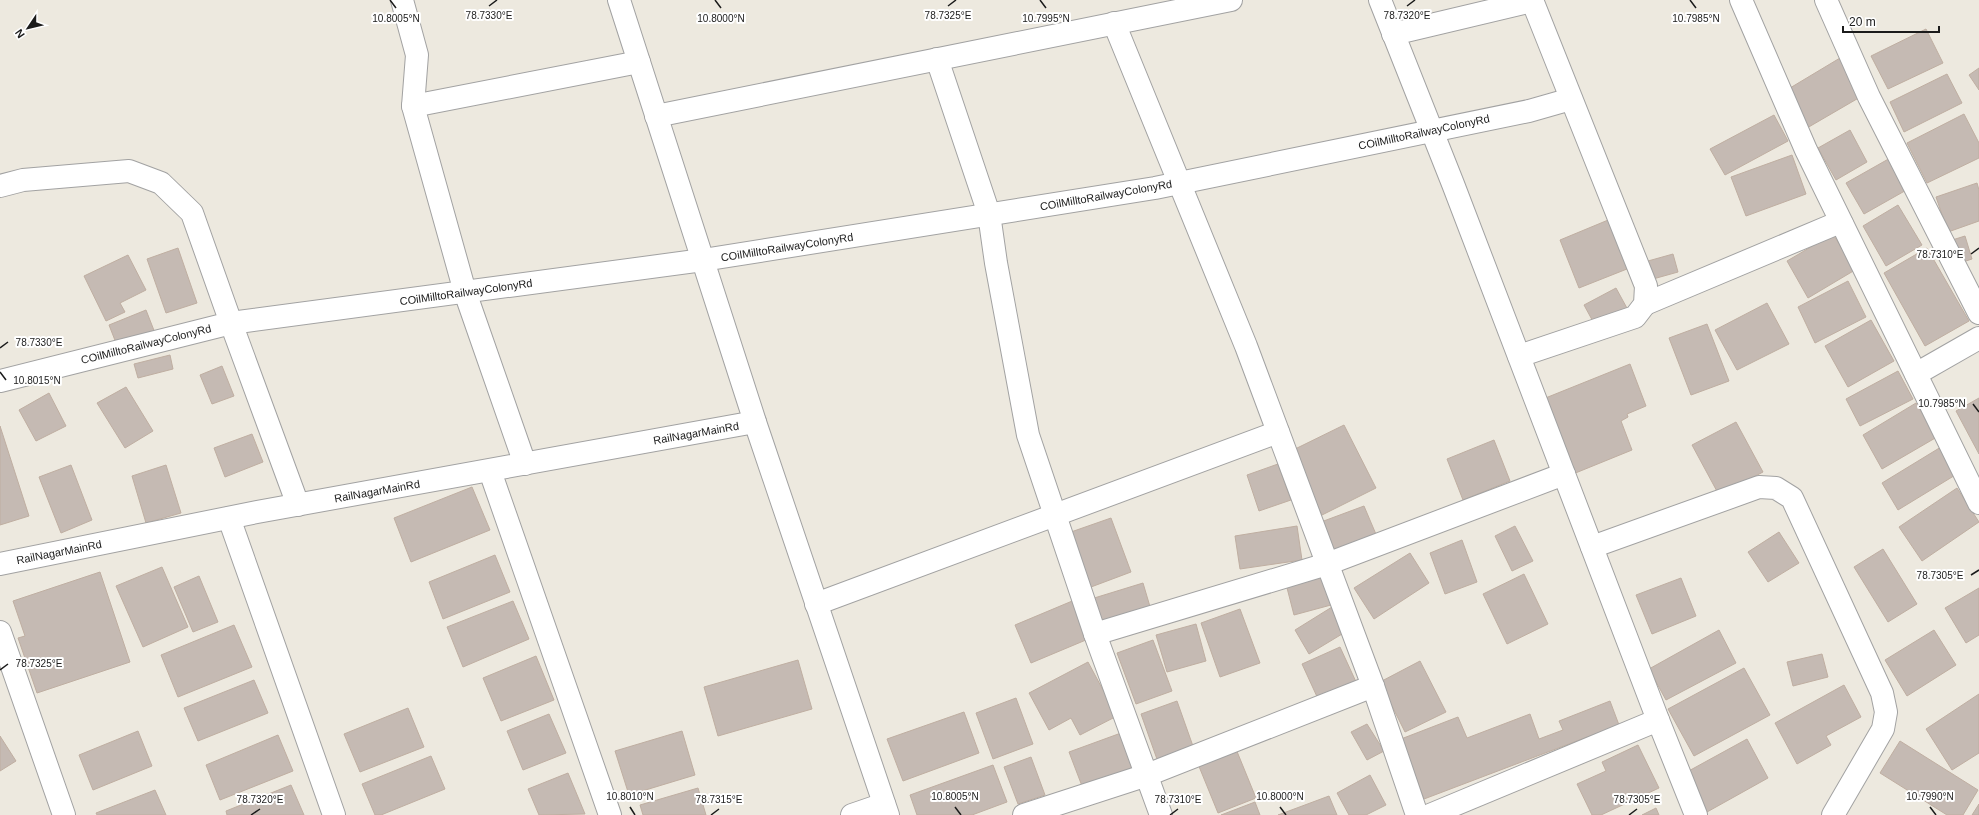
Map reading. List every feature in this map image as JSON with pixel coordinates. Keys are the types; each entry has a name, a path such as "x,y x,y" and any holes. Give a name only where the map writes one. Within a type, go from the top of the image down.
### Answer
{"street":[{"path":"402,0 417,55 413,106 465,292 524,464"},
{"path":"619,0 755,422 886,809 852,815"},
{"path":"656,116 1230,0"},
{"path":"1380,0 1432,130 1658,720 1696,815"},
{"path":"1393,34 1532,0 1646,286 1645,304"},
{"path":"1742,0 1806,150 1979,502"},
{"path":"1826,0 1869,97 1979,313"},
{"path":"1114,23 1246,346 1373,686 1417,815"},
{"path":"937,59 989,214 996,263 1028,435 1095,634 1161,815"},
{"path":"413,106 639,62"},
{"name":"COilMilltoRailwayColonyRd","path":"0,380 231,324 703,260 1179,183 1529,111 1571,99"},
{"path":"0,186 23,180 129,171 161,183 192,213 231,324 298,505"},
{"path":"1519,356 1635,317 1645,304 1840,222 1842,224"},
{"path":"1916,374 1979,338"},
{"name":"RailNagarMainRd","path":"0,564 298,505 755,422"},
{"path":"816,604 1056,516 1278,432"},
{"path":"490,471 610,815"},
{"path":"1095,634 1327,564 1564,474"},
{"path":"1592,547 1759,487 1776,488 1792,498 1882,693 1886,712 1883,729 1833,815"},
{"path":"229,518 334,815"},
{"path":"0,632 64,815"},
{"path":"1024,815 1147,775 1373,686"},
{"path":"1430,815 1658,720"}],"building":[{"path":"1926,29 1943,63 1888,89 1871,56"},
{"path":"1840,58 1862,96 1807,128 1785,91"},
{"path":"1979,68 1979,90 1969,75"},
{"path":"1947,74 1962,103 1904,132 1890,102"},
{"path":"1964,114 1979,143 1979,158 1927,183 1907,143"},
{"path":"1774,115 1788,141 1725,175 1710,149"},
{"path":"1850,130 1867,162 1836,180 1818,148"},
{"path":"1792,155 1806,194 1746,216 1731,177"},
{"path":"1892,157 1910,188 1864,214 1846,183"},
{"path":"1977,183 1979,190 1979,221 1948,232 1936,197"},
{"path":"1898,205 1922,245 1886,266 1863,226"},
{"path":"1613,218 1632,267 1579,288 1560,240"},
{"path":"1833,234 1855,270 1808,298 1787,261"},
{"path":"1965,236 1972,259 1957,264 1949,241"},
{"path":"178,248 197,303 166,313 147,259"},
{"path":"1927,248 1969,321 1925,346 1884,273"},
{"path":"1673,254 1678,272 1653,279 1648,261"},
{"path":"128,255 146,290 120,303 125,312 106,321 84,276"},
{"path":"1848,281 1866,317 1815,343 1798,307"},
{"path":"1616,288 1628,310 1596,327 1584,305"},
{"path":"1767,303 1789,344 1737,370 1715,330"},
{"path":"146,310 155,333 118,348 109,325"},
{"path":"1871,320 1894,361 1848,387 1825,346"},
{"path":"1707,324 1729,381 1691,395 1669,338"},
{"path":"170,355 173,369 138,378 134,364"},
{"path":"1630,364 1646,406 1627,414 1628,417 1621,421 1632,450 1573,474 1543,399"},
{"path":"222,366 234,396 212,404 200,375"},
{"path":"1898,371 1913,399 1860,426 1846,399"},
{"path":"126,387 153,431 125,448 97,403"},
{"path":"49,393 66,426 36,441 19,410"},
{"path":"1979,398 1979,454 1956,411"},
{"path":"1916,403 1937,437 1882,469 1863,435"},
{"path":"1736,422 1763,472 1719,495 1692,445"},
{"path":"1344,425 1376,488 1322,515 1291,451"},
{"path":"0,426 29,516 0,525"},
{"path":"252,434 263,462 225,477 214,448"},
{"path":"1494,440 1510,481 1463,500 1447,459"},
{"path":"1941,447 1957,474 1898,510 1882,483"},
{"path":"1278,464 1291,500 1259,511 1247,475"},
{"path":"71,465 92,520 61,533 39,477"},
{"path":"166,465 181,513 146,523 132,476"},
{"path":"472,487 490,530 411,562 394,518"},
{"path":"1957,488 1979,522 1922,561 1899,527"},
{"path":"1364,506 1378,539 1334,556 1321,522"},
{"path":"1111,518 1131,572 1091,587 1071,532"},
{"path":"1297,526 1302,560 1240,569 1235,536"},
{"path":"1515,526 1533,561 1512,571 1495,536"},
{"path":"1779,532 1799,563 1768,582 1748,552"},
{"path":"1462,540 1477,582 1445,594 1430,553"},
{"path":"1883,549 1917,604 1888,622 1854,567"},
{"path":"1410,553 1429,583 1374,619 1354,588"},
{"path":"495,555 510,592 443,619 429,582"},
{"path":"162,567 188,627 143,647 116,586"},
{"path":"100,572 130,662 37,693 18,638 25,636 13,601"},
{"path":"1524,574 1548,624 1507,644 1483,594"},
{"path":"1323,575 1331,605 1294,615 1286,584"},
{"path":"199,576 218,622 193,632 174,587"},
{"path":"1681,578 1696,616 1652,634 1636,595"},
{"path":"1143,583 1151,610 1099,625 1091,599"},
{"path":"1979,588 1979,635 1966,643 1945,608"},
{"path":"1077,599 1093,637 1031,663 1015,625"},
{"path":"513,601 529,639 463,667 447,627"},
{"path":"1332,607 1347,631 1309,654 1295,630"},
{"path":"1240,609 1260,663 1220,677 1201,623"},
{"path":"1196,624 1206,661 1167,672 1156,635"},
{"path":"234,625 252,667 178,697 161,655"},
{"path":"1719,630 1736,663 1666,700 1649,669"},
{"path":"1934,630 1956,665 1907,696 1885,660"},
{"path":"1153,640 1172,691 1136,704 1117,653"},
{"path":"1340,647 1357,684 1319,701 1302,664"},
{"path":"1822,654 1828,677 1793,686 1787,662"},
{"path":"536,656 554,700 501,721 483,678"},
{"path":"798,660 812,709 718,736 704,687"},
{"path":"1420,661 1446,712 1405,732 1380,682"},
{"path":"1088,662 1117,716 1080,735 1071,718 1049,730 1029,693"},
{"path":"1744,668 1770,715 1694,756 1668,709"},
{"path":"254,680 268,713 198,741 184,708"},
{"path":"1844,685 1861,717 1826,736 1831,745 1797,764 1775,723"},
{"path":"1979,694 1979,753 1952,770 1926,729"},
{"path":"1016,698 1033,744 993,759 976,713"},
{"path":"1177,701 1194,749 1158,762 1141,714"},
{"path":"1610,701 1619,725 1424,799 1401,739 1458,717 1467,738 1530,714 1539,739 1563,730 1559,721"},
{"path":"408,708 424,747 360,772 344,734"},
{"path":"964,712 979,753 903,781 887,739"},
{"path":"549,714 566,753 523,770 507,731"},
{"path":"1367,724 1384,751 1367,760 1351,732"},
{"path":"138,731 152,766 93,790 79,755"},
{"path":"682,731 695,775 629,795 615,751"},
{"path":"1121,733 1134,767 1082,786 1069,752"},
{"path":"278,735 293,771 220,800 206,765"},
{"path":"0,736 16,761 0,771"},
{"path":"1747,739 1768,778 1707,812 1685,773"},
{"path":"1900,741 1978,790 1963,815 1947,815 1880,773"},
{"path":"1638,745 1659,788 1601,815 1592,815 1577,784 1606,771 1602,762"},
{"path":"1236,749 1256,798 1218,813 1198,764"},
{"path":"431,756 445,789 381,815 375,815 362,784"},
{"path":"1031,757 1045,795 1018,804 1004,767"},
{"path":"993,765 1007,802 972,815 917,815 910,795"},
{"path":"568,773 585,814 539,815 528,789"},
{"path":"1370,775 1386,805 1366,815 1349,815 1337,793"},
{"path":"291,785 304,815 227,815 226,811"},
{"path":"698,788 706,815 643,815 640,805"},
{"path":"155,790 166,815 97,815 96,813"},
{"path":"1329,796 1337,815 1278,815"},
{"path":"1255,802 1260,815 1221,815"},
{"path":"1979,804 1979,815 1972,815"},
{"path":"1656,808 1659,815 1642,815"}]}
